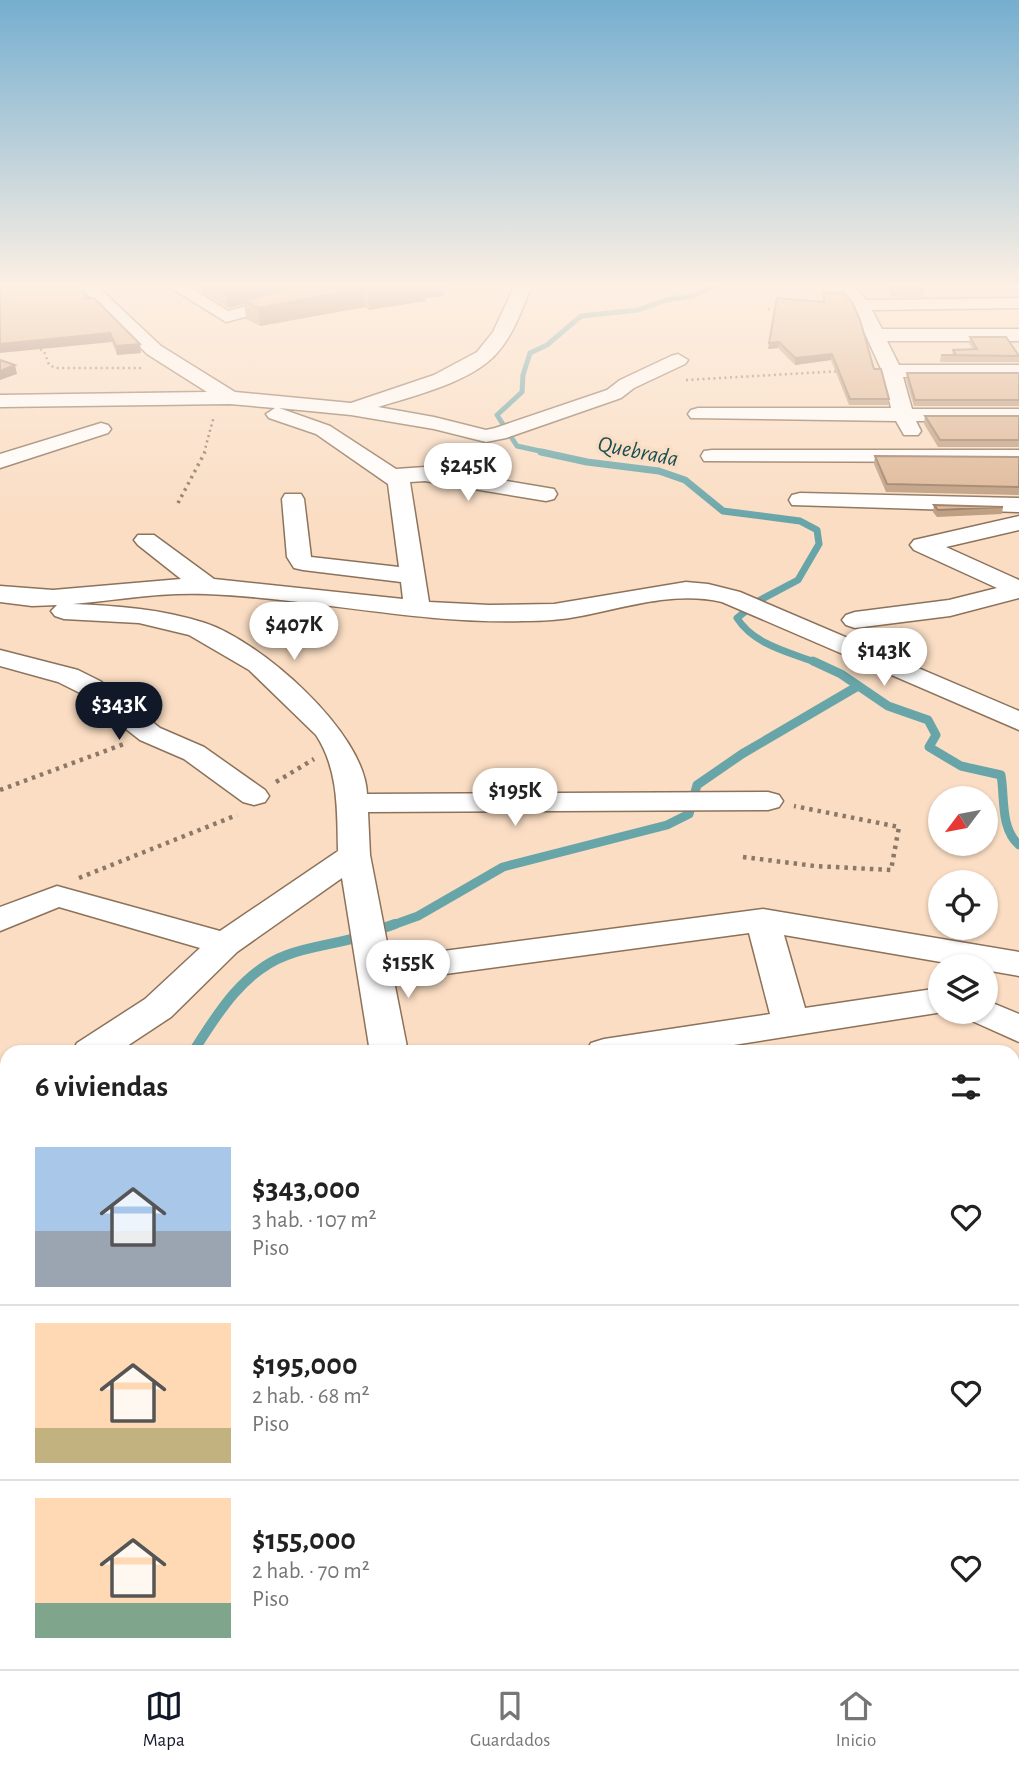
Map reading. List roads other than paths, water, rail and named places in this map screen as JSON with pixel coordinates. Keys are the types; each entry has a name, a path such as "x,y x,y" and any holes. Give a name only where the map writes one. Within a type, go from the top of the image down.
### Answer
{"street":[{"path":"172,363 224,398 323,430 400,481 417,608"},
{"path":"352,409 474,363"},
{"path":"0,401 224,398 352,409 434,423 486,436 509,431 614,394 627,384 672,363"},
{"path":"887,363 903,415 923,455"},
{"path":"891,371 1019,371"},
{"path":"698,414 1019,415"},
{"path":"0,461 101,429"},
{"path":"712,456 1019,456"},
{"path":"392,476 425,474 545,494"},
{"path":"293,499 299,557 303,563 413,576"},
{"path":"800,500 1019,505"},
{"path":"1019,523 922,545 1019,589"},
{"path":"990,529 1019,542"},
{"path":"146,540 208,587"},
{"path":"13,596 168,586 208,587 417,608 552,612 691,588 731,597 1019,721"},
{"path":"855,620 950,608 1019,589"},
{"path":"0,615 13,596"},
{"path":"13,596 49,609 139,615 198,629 243,654 272,675 314,715 337,745 354,803 354,855 388,1045"},
{"path":"0,658 68,676 90,687 150,734 194,753 254,796"},
{"path":"354,803 768,801"},
{"path":"101,1045 158,1008 225,944 354,855"},
{"path":"0,920 57,896 225,944"},
{"path":"373,964 764,920 1019,964"},
{"path":"764,920 790,1021"},
{"path":"646,1045 928,1002"},
{"path":"998,1018 1019,1029"}],"waterway":[{"name":"Quebrada","path":"527,363 522,392 497,415 517,446 549,453"},
{"name":"Quebrada","path":"541,452 587,462 659,471 685,480 723,511 800,521 817,530 819,544 798,580 760,600 737,618 762,641 817,663"},
{"name":"Quebrada","path":"813,661 841,674 888,706 928,720 936,735 929,747 961,766 1001,775 1006,821 1019,845"},
{"path":"390,926 418,916 503,867 667,825 689,814 697,785 742,754 858,686"},
{"path":"375,931 395,924"},
{"path":"198,1045 232,995 271,962 305,949 362,936"}]}
